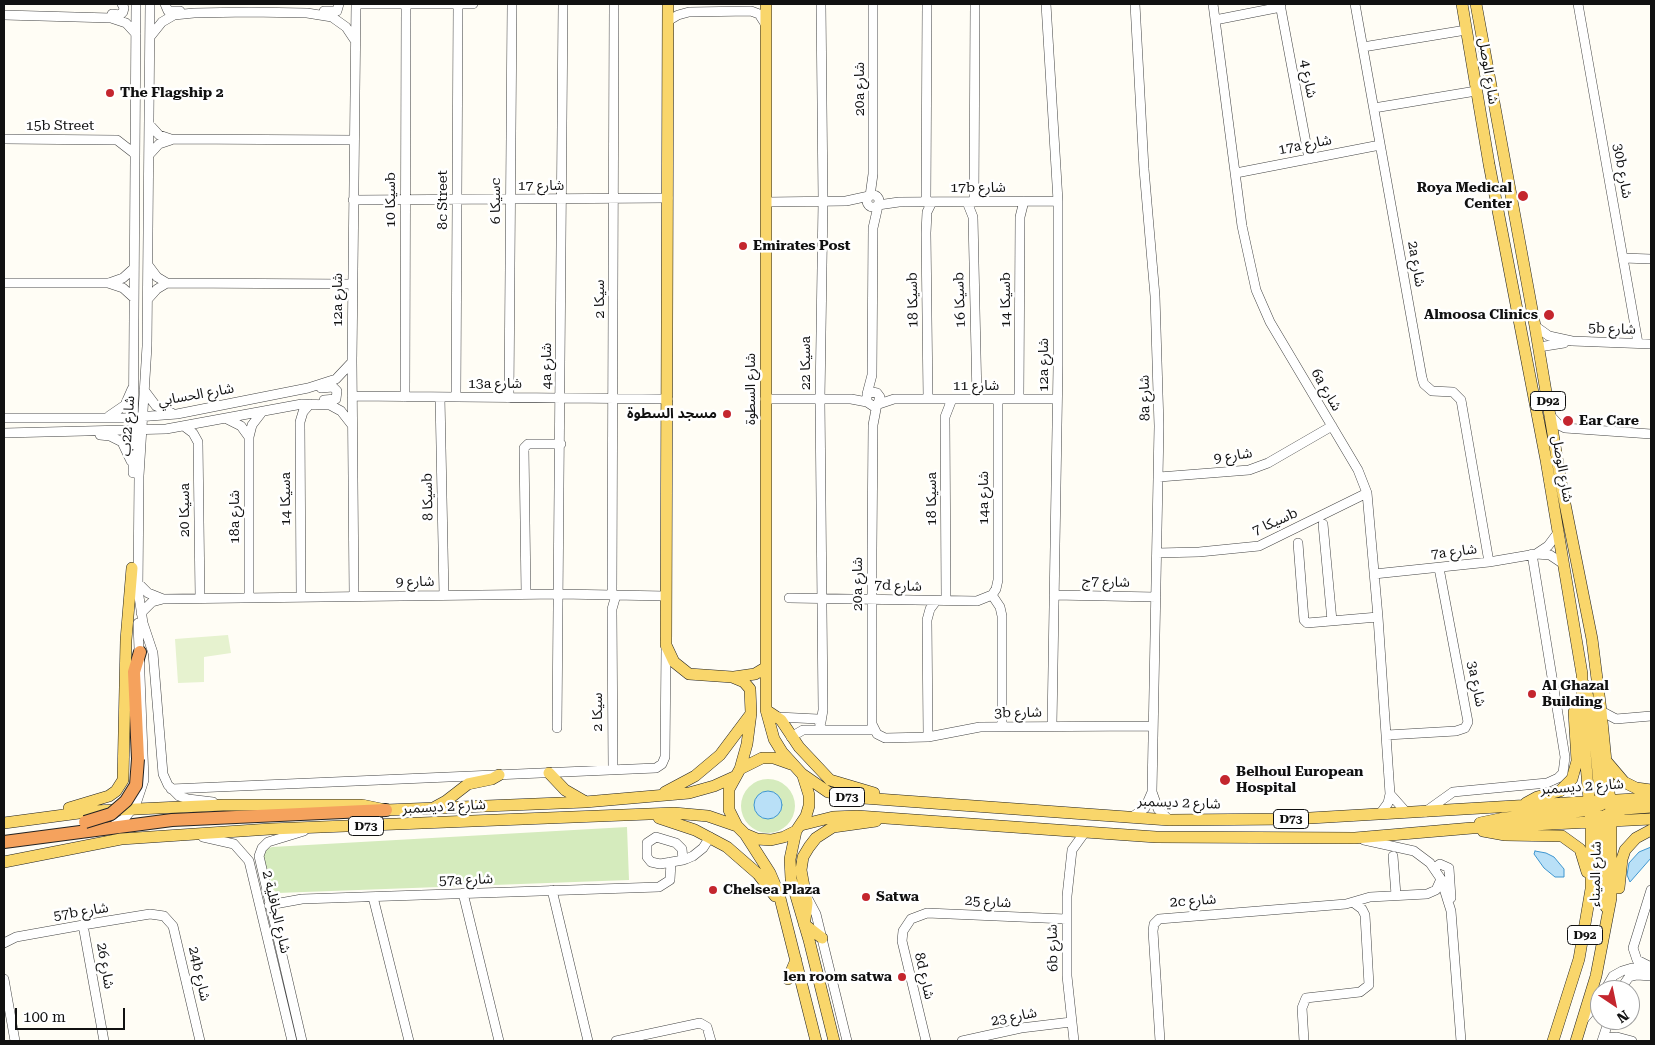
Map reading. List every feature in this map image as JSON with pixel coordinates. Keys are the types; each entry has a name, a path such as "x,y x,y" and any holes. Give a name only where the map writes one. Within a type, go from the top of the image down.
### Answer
{"highway":[{"path":"4,834 85,822 111,814 126,802 136,785 138,759 134,672 140,652"},
{"path":"4,842 111,827 210,818 386,810"}],"main road":[{"path":"668,4 666,644 674,662 689,674 732,677 755,674 765,668"},
{"name":"شارع السطوة","path":"766,4 766,710 774,739 798,770"},
{"name":"شارع الوصل","path":"1462,4 1476,91 1546,460 1582,674 1582,716 1601,809"},
{"name":"شارع الوصل","path":"1476,4 1592,639 1602,711 1606,760 1601,809"},
{"path":"1516,297 1525,318 1530,339 1539,346"},
{"path":"37,818 109,796 116,791 123,780 126,640 132,568"},
{"path":"1523,806 1537,796 1560,791 1572,779 1577,761 1575,704 1582,674"},
{"path":"732,677 744,682 750,689 751,713 749,736 737,773 729,789 728,802 741,830 770,873 782,906 816,1041"},
{"path":"766,710 778,717 791,737 826,777 835,783 897,799"},
{"path":"659,796 685,782 710,764 729,745 751,713"},
{"path":"737,773 755,760 774,758 798,770 809,794 809,806 791,849 790,869 793,888 834,1041"},
{"path":"1606,760 1624,782 1636,788 1651,790"},
{"name":"شارع 2 ديسمبر","path":"798,770 819,787 838,795 1169,820 1324,818 1523,806 1601,809 1624,821 1651,819"},
{"path":"549,773 565,790 585,802"},
{"name":"شارع 2 ديسمبر","path":"4,822 74,813 223,805 362,805 386,810 585,802 659,796 702,790 737,773"},
{"path":"431,808 446,801 468,784 499,775"},
{"name":"شارع 2 ديسمبر","path":"799,828 833,817 857,816 1156,837 1355,838 1472,828 1601,809 1651,798"},
{"path":"1472,828 1496,819 1576,807"},
{"path":"1601,809 1651,808"},
{"name":"شارع الميناء","path":"1553,1041 1579,959 1591,889 1601,809"},
{"name":"شارع الميناء","path":"1576,1041 1610,914 1612,883 1601,809"},
{"path":"1624,809 1617,816 1619,820 1624,821"},
{"path":"645,814 670,820 705,834 747,862 782,906"},
{"name":"شارع 2 ديسمبر","path":"4,862 121,839 270,829 313,829 645,814 696,814 741,830"},
{"path":"804,924 805,895 801,877 802,863 806,850 816,838 838,825 862,824 885,818"},
{"path":"1299,838 1302,828 1320,825 1324,818"},
{"path":"1260,837 1266,831 1285,830 1289,825 1289,819"},
{"path":"741,830 757,839 771,840 784,837 799,828"},
{"path":"1472,828 1500,835 1555,834 1569,839 1583,856 1591,889"},
{"path":"1605,938 1613,929 1616,920 1621,867 1625,850 1636,838 1651,830"},
{"path":"1597,837 1604,898 1610,914"},
{"path":"804,924 822,938"},
{"path":"788,979 796,960"}],"street":[{"path":"94,17 104,14 122,14 124,8 122,4"},
{"name":"شارع 22ب","path":"136,4 133,384 138,418 137,582 141,613 153,652 162,767 171,789"},
{"name":"شارع 22ب","path":"138,418 144,390 148,298 150,4"},
{"path":"165,4 166,9 170,12 187,10 194,12"},
{"path":"306,13 312,10 335,12 339,8 339,4"},
{"path":"356,4 473,4"},
{"name":"12a شارع","path":"354,596 352,284 356,4"},
{"name":"سيكا 10b","path":"405,397 406,4"},
{"name":"8c Street","path":"456,397 458,4"},
{"name":"سيكا 6c","path":"509,398 509,200 512,4"},
{"name":"4a شارع","path":"558,728 557,603 560,594 563,4"},
{"name":"سيكا 2","path":"613,770 614,4"},
{"name":"سيكا 22a","path":"821,4 823,201 820,399 823,710 821,726"},
{"name":"20a شارع","path":"874,4 872,375 872,724 874,730"},
{"name":"سيكا 18b","path":"927,4 929,202 926,226 928,399"},
{"name":"سيكا 16b","path":"975,4 970,202 977,399"},
{"name":"12a شارع","path":"1046,4 1058,201 1052,726"},
{"name":"8a شارع","path":"1135,4 1157,328 1159,477 1152,792 1158,809 1169,820"},
{"name":"6a شارع","path":"1213,4 1245,243 1259,298 1270,322 1358,470 1366,493 1378,617 1390,794 1388,803 1380,814"},
{"name":"2a شارع","path":"1355,4 1422,378 1424,384 1432,391 1453,392 1461,400 1490,562"},
{"name":"30b شارع","path":"1578,4 1638,343"},
{"path":"1215,20 1281,5"},
{"name":"شارع 4","path":"1281,5 1309,159"},
{"path":"668,21 678,15 689,12 751,11 759,14 766,25"},
{"path":"150,38 165,19 174,15 194,12 306,13 337,19 346,27 354,40"},
{"path":"4,15 119,19 126,23 136,34"},
{"path":"1363,47 1466,30"},
{"path":"1374,108 1476,91"},
{"path":"149,124 160,135 171,140"},
{"path":"135,126 117,140 135,154"},
{"name":"15b Street","path":"4,139 117,140"},
{"path":"149,155 159,144 171,140 354,140"},
{"name":"17a شارع","path":"1236,173 1380,145"},
{"name":"شارع 17","path":"353,200 457,201 668,198"},
{"name":"سيكا 14b","path":"1019,399 1020,217 1024,201"},
{"name":"17b شارع","path":"766,202 1058,201"},
{"path":"1623,258 1651,259"},
{"path":"148,265 158,277 167,283"},
{"path":"4,283 108,283 123,278 134,268"},
{"path":"108,283 123,288 134,298"},
{"path":"148,298 167,283 352,284"},
{"name":"5b شارع","path":"1535,326 1549,336 1572,341"},
{"name":"5b شارع","path":"1539,346 1572,341 1651,344"},
{"name":"شارع الحسابي","path":"4,418 138,418 177,414 308,388 336,378 352,361"},
{"path":"103,418 113,415 125,405 133,384"},
{"path":"306,404 316,400 333,400 338,396 338,390 333,387 308,388"},
{"path":"144,390 156,406 177,414"},
{"name":"13a شارع","path":"352,396 668,399"},
{"name":"سيكا 8b","path":"440,397 444,595"},
{"name":"شارع 11","path":"765,399 1057,399"},
{"name":"سيكا 18a","path":"946,600 945,417 952,399"},
{"name":"14a شارع","path":"992,595 998,580 998,399"},
{"name":"شارع الحسابي","path":"4,433 85,432 185,427 306,404 324,404 336,407 352,425"},
{"name":"سيكا 14a","path":"301,597 300,422 306,404"},
{"name":"18a شارع","path":"249,598 249,437 252,425 263,412"},
{"path":"1550,415 1559,425 1566,428 1651,434"},
{"path":"226,418 239,424 249,437"},
{"name":"شارع 9","path":"1159,477 1249,470 1268,463 1332,426"},
{"name":"سيكا 20a","path":"185,427 196,435 198,442 200,598"},
{"name":"شارع 22ب","path":"111,827 120,822 132,810 141,793 145,773 140,652 132,568 133,470 138,430"},
{"path":"85,432 110,436 122,442 128,452 133,470"},
{"path":"526,594 524,448 528,444 560,444"},
{"name":"سيكا 7b","path":"1157,553 1252,548 1366,493"},
{"path":"1323,524 1332,621"},
{"path":"1425,812 1453,792 1547,783 1558,778 1563,772 1565,757 1536,582 1534,554 1548,546 1557,534"},
{"path":"1298,542 1304,620 1309,624 1378,617"},
{"name":"7a شارع","path":"1374,574 1490,562 1534,554 1550,555 1562,563"},
{"name":"3a شارع","path":"1387,735 1456,731 1465,728 1468,722 1439,568"},
{"path":"137,582 148,593 163,599"},
{"name":"شارع 9","path":"141,613 152,602 163,599 526,594 666,596"},
{"path":"992,595 1000,607 1002,616 1002,727"},
{"name":"7d شارع","path":"789,598 977,601 992,595"},
{"name":"شارع 7ج","path":"1054,595 1156,598"},
{"path":"928,737 927,620 930,609 936,601"},
{"path":"171,789 653,768 662,764 665,757 666,644"},
{"path":"1602,711 1616,719 1651,716"},
{"path":"778,717 817,719 821,726"},
{"path":"791,737 800,730 821,726 874,730"},
{"name":"3b شارع","path":"874,730 885,738 928,737 972,728 1153,726"},
{"path":"171,789 188,800 223,805"},
{"path":"1132,817 1145,808 1152,792"},
{"path":"1390,794 1406,812"},
{"name":"شارع الجافلية 2","path":"302,1041 260,863 262,848 272,839 313,829"},
{"name":"6b شارع","path":"1060,830 1068,841 1071,854 1066,919 1067,976 1074,1041"},
{"name":"6b شارع","path":"1071,854 1076,842 1085,832"},
{"path":"683,860 682,849 676,843 658,837 650,838 646,845 647,857 654,863 683,860 696,854 705,834"},
{"name":"شارع الجافلية 2","path":"185,835 227,840 240,849 249,861 292,1041"},
{"path":"1355,838 1408,849 1425,859 1441,879 1451,911"},
{"path":"1393,856 1396,895"},
{"name":"57a شارع","path":"269,901 630,887 659,888 665,885 671,877 669,862"},
{"path":"1434,868 1440,864 1449,868 1462,1038"},
{"name":"2c شارع","path":"1160,1041 1152,931 1154,924 1159,919 1354,903 1370,896 1430,893 1438,888 1441,879"},
{"path":"552,890 588,1041"},
{"path":"1651,890 1633,948 1637,960 1651,969"},
{"path":"463,893 499,1041"},
{"path":"805,895 814,909 847,1041"},
{"path":"373,897 409,1041"},
{"path":"1304,1041 1302,1008 1306,998 1360,992 1370,986 1365,915 1362,909 1354,903"},
{"name":"شارع 25","path":"911,920 927,913 1066,919"},
{"name":"57b شارع","path":"4,943 16,937 83,925 150,914 164,916"},
{"name":"24b شارع","path":"164,916 173,926 200,1041"},
{"name":"8d شارع","path":"911,920 903,931 902,941 926,1041"},
{"name":"شارع 26","path":"83,925 104,1041"},
{"path":"1611,980 1622,970 1637,967 1651,969"},
{"path":"1628,980 1637,975 1651,976"},
{"path":"4,979 15,1041"},
{"path":"1583,1020 1590,1012"},
{"name":"شارع 23","path":"962,1041 1071,1018"},
{"path":"616,1041 700,1022 707,1027 711,1041"},
{"path":"1602,1040 1617,1037 1632,1041"}],"green space":[{"path":"228,635 231,653 204,657 204,682 178,683 175,639"},
{"path":"763,779 773,779 783,783 791,791 795,806 791,821 783,829 773,833 763,833 753,829 745,821 741,811 741,801 745,791 753,783"},
{"path":"627,827 629,880 277,893 263,880 261,851 272,847"}],"water":[{"path":"768,791 778,795 782,805 778,815 768,819 758,815 754,805 758,795"},
{"path":"1651,847 1651,858 1630,882 1627,875 1629,863 1639,852"},
{"path":"1535,851 1554,857 1564,869 1564,877 1555,877 1544,868 1534,854"}],"place":[{"name":"The Flagship 2","path":"110,93"},
{"name":"Roya Medical Center","path":"1523,196"},
{"name":"Emirates Post","path":"743,246"},
{"name":"Almoosa Clinics","path":"1549,315"},
{"name":"مسجد السطوة","path":"727,414"},
{"name":"Ear Care","path":"1568,421"},
{"name":"Al Ghazal Building","path":"1532,694"},
{"name":"Belhoul European Hospital","path":"1225,780"},
{"name":"Chelsea Plaza","path":"713,890"},
{"name":"Satwa","path":"866,897"},
{"name":"len room satwa","path":"902,977"}]}
